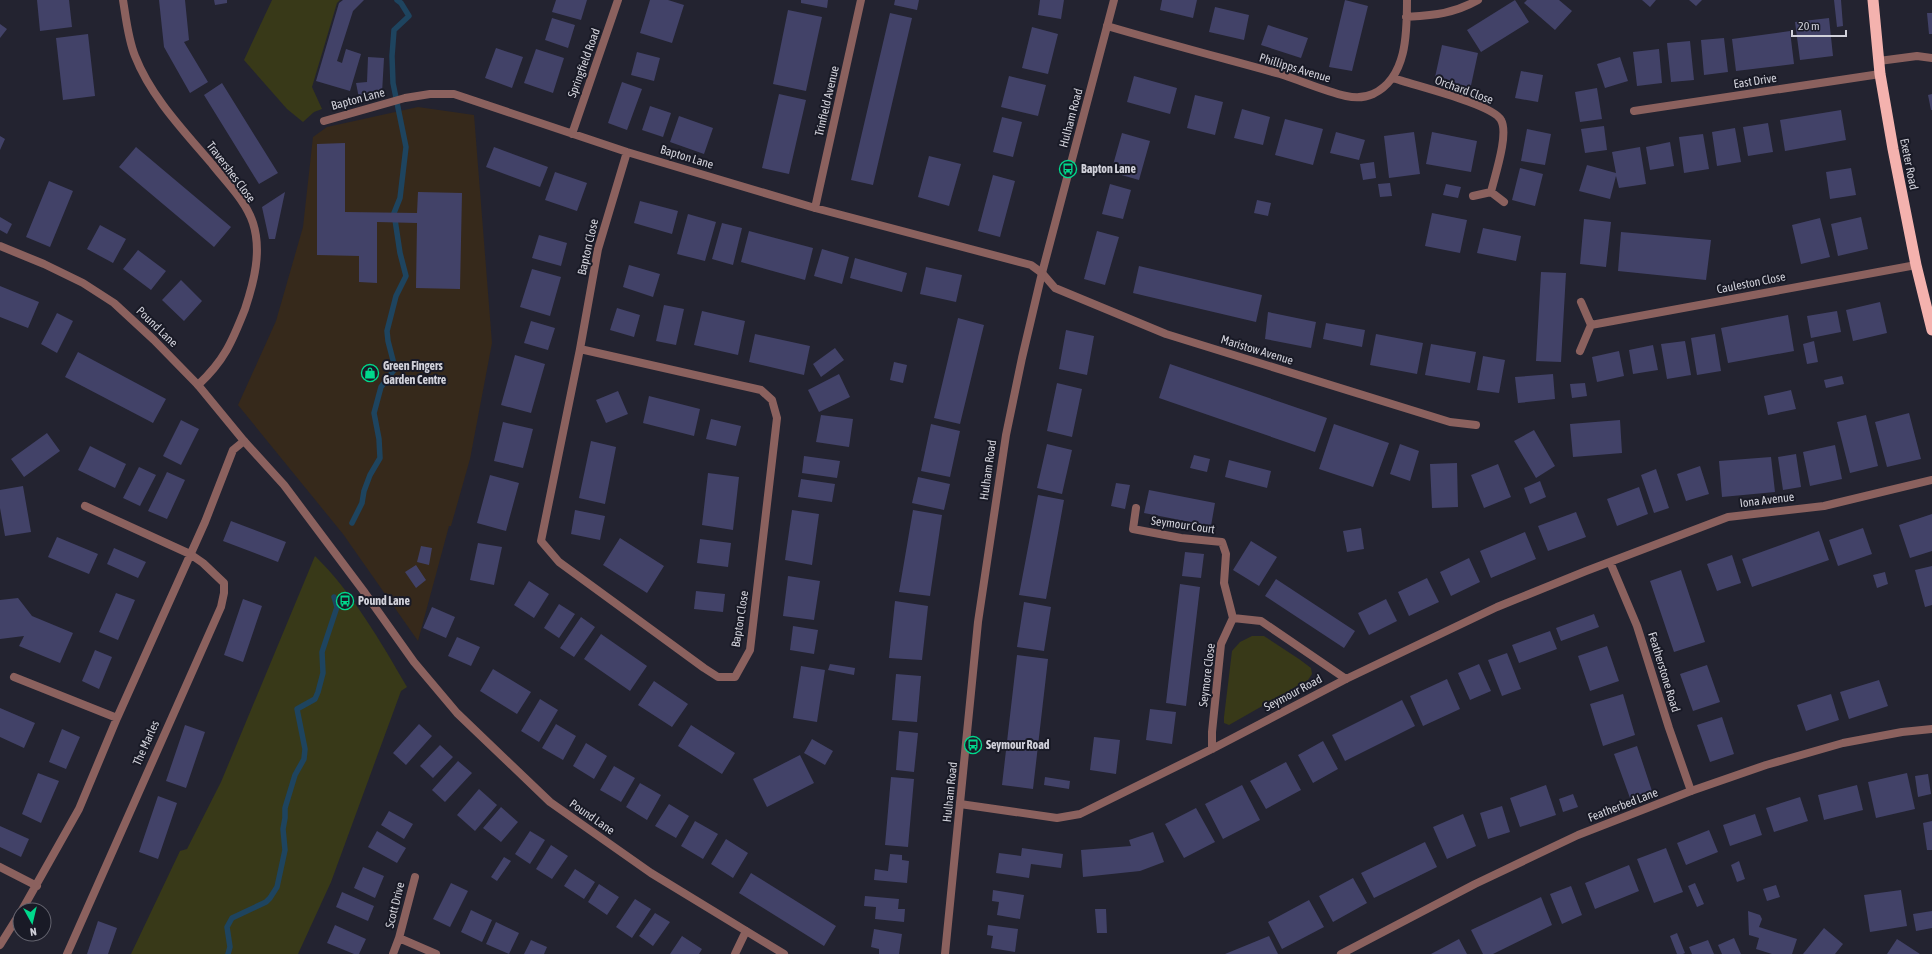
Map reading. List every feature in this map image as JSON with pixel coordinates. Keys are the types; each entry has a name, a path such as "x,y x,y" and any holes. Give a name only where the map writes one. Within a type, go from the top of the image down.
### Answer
{"highway":[{"name":"Exeter Road","path":"1873,0 1880,74 1916,265 1932,330"}],"street":[{"name":"Travershes Close","path":"123,0 135,56 150,85 173,117 234,191 253,223 258,253 250,295 236,333 226,354 212,372 198,385"},
{"name":"Springfield Road","path":"572,134 618,0"},
{"name":"Trinfield Avenue","path":"815,208 861,0"},
{"name":"Hulham Road","path":"945,954 978,622 1006,435 1042,273 1114,0"},
{"name":"Phillipps Avenue","path":"1107,26 1282,75 1347,96 1359,98 1373,94 1393,78 1400,64 1403,53 1407,0"},
{"path":"1406,17 1443,14 1467,6 1478,0"},
{"path":"1879,61 1917,56 1932,58"},
{"name":"East Drive","path":"1634,111 1880,74"},
{"name":"Orchard Close","path":"1393,78 1492,111 1501,119 1504,134 1491,192"},
{"name":"Bapton Lane","path":"324,121 405,98 430,94 454,94 627,152 815,208 1031,265 1042,273"},
{"name":"Bapton Close","path":"580,349 761,390 772,400 777,418 750,650 735,677 718,677 704,668 559,562 541,541 580,349 598,249 627,152"},
{"path":"1473,196 1491,192 1504,202"},
{"name":"Pound Lane","path":"0,246 44,264 83,283 114,303 198,385 244,441 284,485 365,593 414,662 463,718 550,802 651,873 784,954"},
{"name":"Cauleston Close","path":"1591,325 1916,265"},
{"name":"Maristow Avenue","path":"1042,273 1055,288 1166,334 1450,422 1476,425"},
{"path":"1580,352 1591,325 1581,302"},
{"path":"27,902 79,809 117,718 204,522 233,450 244,441"},
{"name":"Iona Avenue","path":"1610,562 1728,517 1824,506 1932,480"},
{"name":"The Marles","path":"67,954 220,607 224,593 224,583 203,563 190,554 85,506"},
{"name":"Seymour Court","path":"1136,508 1133,529 1181,538 1222,542 1226,554 1224,583 1233,618"},
{"name":"Seymour Road","path":"960,804 1057,818 1080,814 1212,750 1346,679 1496,607 1610,562"},
{"name":"Featherstone Road","path":"1610,562 1637,626 1669,728 1691,791"},
{"path":"1233,618 1261,621 1346,679"},
{"name":"Seymore Close","path":"1212,750 1212,732 1221,644 1233,618"},
{"path":"14,677 117,718"},
{"name":"Featherbed Lane","path":"1341,954 1475,884 1571,838 1691,791 1843,742 1902,732 1932,729"},
{"path":"0,867 37,886"},
{"name":"Scott Drive","path":"393,954 400,938 415,877"},
{"path":"0,945 12,926"},
{"path":"735,954 746,931"},
{"name":"Scott Drive","path":"400,938 436,954"}],"shaded area":[{"path":"272,0 340,0 337,3 312,87 322,109 314,112 303,122 287,109 244,60"},
{"name":"Green Fingers Garden Centre","path":"418,107 474,115 492,343 470,459 451,526 449,526 418,641 343,534 238,405 276,321 303,227 313,137 327,127"},
{"path":"315,556 329,570 354,601 407,687 401,691 331,882 298,954 131,954 180,851 187,849 221,782"},
{"path":"1252,636 1264,636 1311,668 1312,674 1308,680 1229,725 1224,723 1224,717 1232,651 1240,642"}],"building":[{"path":"37,0 69,0 72,27 40,31"},
{"path":"159,0 185,0 189,40 184,42 208,82 190,93 164,47"},
{"path":"214,0 227,0 227,3 215,5"},
{"path":"343,0 364,0 353,11 337,61 342,63 346,49 361,54 350,91 316,81 339,3"},
{"path":"556,0 587,0 581,20 552,12"},
{"path":"650,0 668,0 684,5 672,43 640,33"},
{"path":"801,0 828,0 827,8 801,3"},
{"path":"895,0 919,0 917,10 894,5"},
{"path":"1040,0 1064,0 1061,19 1038,15"},
{"path":"1162,0 1197,0 1193,18 1160,10"},
{"path":"1345,0 1368,6 1352,71 1329,67"},
{"path":"1515,0 1529,22 1481,52 1467,30"},
{"path":"1527,0 1559,0 1572,11 1555,30 1524,3"},
{"path":"1642,0 1656,0 1650,7"},
{"path":"1689,0 1702,0 1696,6"},
{"path":"1834,0 1841,0 1843,26 1837,27"},
{"path":"1215,7 1249,15 1244,40 1209,32"},
{"path":"788,10 822,17 806,91 773,84"},
{"path":"890,13 912,18 873,185 851,180"},
{"path":"1927,13 1932,13 1932,34 1929,34"},
{"path":"552,18 575,25 568,48 545,40"},
{"path":"1829,18 1833,56 1800,60 1795,22"},
{"path":"0,24 7,29 0,38"},
{"path":"1268,25 1308,38 1301,58 1261,45"},
{"path":"1032,27 1058,34 1048,74 1022,68"},
{"path":"1790,31 1794,64 1736,71 1732,39"},
{"path":"88,34 95,96 63,100 56,38"},
{"path":"1724,38 1728,72 1704,75 1701,40"},
{"path":"1690,41 1694,80 1671,82 1667,43"},
{"path":"1442,45 1478,53 1470,90 1434,82"},
{"path":"496,48 523,57 512,88 485,78"},
{"path":"536,49 564,58 553,93 524,83"},
{"path":"1659,49 1662,83 1637,86 1633,52"},
{"path":"637,52 660,58 654,81 631,75"},
{"path":"368,57 384,58 382,93 359,98 356,83 367,82"},
{"path":"1620,57 1628,81 1605,88 1597,64"},
{"path":"1521,71 1543,75 1538,102 1515,98"},
{"path":"1009,76 1046,85 1038,116 1001,107"},
{"path":"1134,76 1177,88 1170,114 1127,102"},
{"path":"622,82 642,89 627,130 608,123"},
{"path":"222,83 278,173 259,184 204,95"},
{"path":"1597,88 1602,119 1580,122 1575,92"},
{"path":"779,94 806,100 789,174 762,168"},
{"path":"1932,94 1932,110 1931,110 1928,95"},
{"path":"1195,95 1223,102 1215,135 1187,128"},
{"path":"650,106 671,113 663,137 642,130"},
{"path":"1242,109 1270,117 1263,145 1234,138"},
{"path":"1841,110 1846,140 1785,151 1780,120"},
{"path":"679,116 713,128 704,154 670,142"},
{"path":"1002,117 1022,122 1013,157 993,152"},
{"path":"1285,119 1323,129 1313,165 1275,155"},
{"path":"1768,123 1773,152 1748,156 1743,127"},
{"path":"1604,126 1607,150 1585,153 1581,129"},
{"path":"1735,128 1741,162 1717,166 1712,132"},
{"path":"1527,129 1551,134 1545,165 1521,161"},
{"path":"1336,132 1365,140 1359,160 1330,153"},
{"path":"1414,132 1420,174 1389,178 1384,136"},
{"path":"1432,132 1477,141 1471,172 1426,164"},
{"path":"1122,133 1150,141 1139,180 1111,172"},
{"path":"1703,134 1709,169 1684,173 1679,137"},
{"path":"0,136 5,139 0,150"},
{"path":"1670,142 1674,166 1650,170 1646,147"},
{"path":"345,143 345,212 417,213 418,192 462,193 460,289 416,288 417,223 377,222 377,283 359,282 359,256 317,255 317,144"},
{"path":"136,147 231,227 214,247 119,167"},
{"path":"494,147 548,167 540,187 486,167"},
{"path":"1640,147 1646,184 1619,188 1616,176 1610,199 1579,191 1587,165 1616,173 1612,152"},
{"path":"929,156 961,164 949,206 918,197"},
{"path":"1374,162 1376,178 1363,180 1360,164"},
{"path":"1520,168 1543,174 1535,206 1512,200"},
{"path":"1851,168 1856,195 1830,199 1826,172"},
{"path":"555,172 587,183 577,211 545,200"},
{"path":"993,175 1015,181 1000,237 978,231"},
{"path":"49,181 73,191 50,247 26,237"},
{"path":"1390,183 1392,196 1380,197 1378,184"},
{"path":"1110,184 1131,190 1123,219 1102,214"},
{"path":"1446,184 1461,187 1458,198 1443,195"},
{"path":"285,192 275,239 269,239 262,207"},
{"path":"1257,200 1271,203 1268,216 1254,213"},
{"path":"640,201 678,211 672,234 634,223"},
{"path":"1432,213 1467,220 1460,253 1425,246"},
{"path":"688,214 716,222 705,261 677,254"},
{"path":"0,217 12,224 7,234 0,230"},
{"path":"1861,217 1868,249 1838,256 1831,224"},
{"path":"1820,218 1830,257 1801,264 1792,225"},
{"path":"1584,219 1611,222 1606,267 1580,264"},
{"path":"722,223 742,228 733,265 712,259"},
{"path":"100,225 126,239 113,263 87,249"},
{"path":"1483,228 1521,236 1516,261 1477,253"},
{"path":"749,231 813,248 805,280 741,262"},
{"path":"1097,231 1119,237 1105,285 1084,279"},
{"path":"1621,232 1711,240 1706,280 1618,271"},
{"path":"539,235 567,243 561,266 532,258"},
{"path":"822,249 849,257 842,284 814,276"},
{"path":"138,250 166,271 151,290 123,269"},
{"path":"855,258 907,273 902,292 850,278"},
{"path":"629,265 660,274 653,297 623,287"},
{"path":"1139,266 1262,295 1256,322 1133,293"},
{"path":"926,267 962,275 956,302 920,294"},
{"path":"532,269 561,277 550,316 520,307"},
{"path":"1541,272 1566,273 1561,362 1536,361"},
{"path":"181,280 202,301 184,321 162,300"},
{"path":"0,286 39,302 28,328 0,317"},
{"path":"1880,302 1887,333 1853,341 1846,310"},
{"path":"664,305 684,309 676,345 656,341"},
{"path":"617,308 640,315 634,337 610,330"},
{"path":"702,311 745,321 738,355 694,345"},
{"path":"1837,311 1841,332 1811,338 1807,316"},
{"path":"1268,312 1316,322 1311,348 1265,339"},
{"path":"57,313 73,321 57,353 41,344"},
{"path":"1788,315 1794,351 1728,363 1721,328"},
{"path":"958,318 984,325 960,424 934,418"},
{"path":"531,321 555,328 548,350 524,343"},
{"path":"1326,323 1365,330 1362,347 1323,339"},
{"path":"1066,330 1094,336 1087,375 1059,369"},
{"path":"755,334 810,346 804,375 749,362"},
{"path":"1376,334 1423,343 1417,374 1370,365"},
{"path":"1715,334 1721,371 1697,375 1691,338"},
{"path":"1685,341 1691,375 1667,379 1661,344"},
{"path":"1814,341 1818,362 1807,364 1803,344"},
{"path":"1431,344 1476,352 1470,383 1425,375"},
{"path":"1653,345 1658,370 1633,374 1629,350"},
{"path":"835,348 844,360 821,377 813,364"},
{"path":"1619,351 1624,376 1597,382 1592,357"},
{"path":"78,352 166,399 153,423 65,377"},
{"path":"515,355 545,364 531,413 501,405"},
{"path":"1483,356 1505,360 1499,393 1477,390"},
{"path":"894,362 907,365 903,383 890,380"},
{"path":"1170,364 1327,418 1315,452 1159,398"},
{"path":"839,374 850,397 819,412 808,390"},
{"path":"1553,374 1555,399 1518,403 1515,377"},
{"path":"1842,376 1844,384 1826,388 1824,380"},
{"path":"1057,383 1082,389 1072,437 1047,431"},
{"path":"1585,383 1587,396 1572,398 1570,384"},
{"path":"1791,390 1796,409 1768,415 1764,396"},
{"path":"618,391 628,414 606,423 596,400"},
{"path":"649,396 700,409 694,436 643,423"},
{"path":"1909,413 1921,459 1887,467 1875,422"},
{"path":"821,415 853,419 849,447 816,442"},
{"path":"1866,415 1878,466 1850,473 1837,422"},
{"path":"711,419 741,426 736,446 706,439"},
{"path":"181,420 199,429 181,465 163,456"},
{"path":"1620,420 1622,453 1573,457 1570,424"},
{"path":"503,422 533,429 523,468 494,461"},
{"path":"931,424 960,431 950,477 921,471"},
{"path":"1334,424 1389,443 1373,487 1319,469"},
{"path":"1534,430 1555,466 1536,478 1514,441"},
{"path":"47,433 60,451 24,477 11,459"},
{"path":"591,441 616,447 605,504 579,498"},
{"path":"1047,444 1072,450 1062,494 1037,488"},
{"path":"1400,444 1419,451 1410,481 1390,474"},
{"path":"1835,445 1842,479 1810,486 1803,452"},
{"path":"90,446 126,464 115,488 78,470"},
{"path":"1796,454 1801,487 1783,490 1778,457"},
{"path":"1194,455 1210,459 1207,472 1190,468"},
{"path":"804,456 840,461 837,478 802,473"},
{"path":"1771,457 1775,492 1722,497 1719,461"},
{"path":"1229,460 1271,471 1267,488 1225,477"},
{"path":"1457,463 1458,507 1432,508 1430,464"},
{"path":"1498,464 1511,497 1484,508 1471,475"},
{"path":"1700,466 1709,494 1686,501 1677,474"},
{"path":"139,467 156,475 140,506 123,498"},
{"path":"1656,469 1669,508 1654,513 1641,475"},
{"path":"167,472 185,480 167,519 148,511"},
{"path":"708,473 739,477 733,530 702,525"},
{"path":"490,475 519,483 506,531 477,523"},
{"path":"918,477 950,484 944,510 912,503"},
{"path":"801,479 835,484 832,502 798,497"},
{"path":"1540,481 1546,497 1530,504 1524,488"},
{"path":"1116,483 1130,485 1125,509 1111,506"},
{"path":"23,486 31,532 5,536 0,508 0,490"},
{"path":"1639,487 1648,514 1617,526 1607,499"},
{"path":"1149,490 1215,503 1211,526 1144,513"},
{"path":"1038,495 1064,500 1046,599 1019,595"},
{"path":"575,510 605,516 600,540 571,534"},
{"path":"792,510 819,514 812,565 785,560"},
{"path":"913,510 942,515 930,596 899,592"},
{"path":"1576,512 1586,537 1548,551 1538,526"},
{"path":"1932,514 1932,551 1910,558 1899,525"},
{"path":"231,521 286,542 278,562 223,541"},
{"path":"1361,528 1364,549 1347,552 1343,531"},
{"path":"1863,528 1872,554 1838,566 1829,540"},
{"path":"1819,531 1829,560 1752,587 1742,559"},
{"path":"1525,532 1536,559 1491,578 1480,551"},
{"path":"57,537 98,554 89,574 48,557"},
{"path":"620,538 664,566 647,593 603,565"},
{"path":"700,539 731,543 728,567 697,563"},
{"path":"1251,541 1277,557 1259,586 1233,570"},
{"path":"478,543 502,547 494,585 470,580"},
{"path":"421,546 432,548 429,565 417,562"},
{"path":"114,548 146,562 138,578 107,564"},
{"path":"1185,552 1204,554 1201,578 1182,576"},
{"path":"1732,555 1741,583 1717,591 1707,564"},
{"path":"1469,558 1480,582 1451,596 1440,572"},
{"path":"416,565 426,580 416,588 405,572"},
{"path":"1932,566 1932,605 1925,607 1915,570"},
{"path":"1681,570 1705,642 1674,652 1650,581"},
{"path":"1885,572 1888,584 1877,588 1873,575"},
{"path":"788,576 820,581 814,620 783,616"},
{"path":"1427,578 1439,602 1409,616 1398,592"},
{"path":"1276,579 1355,631 1344,648 1265,596"},
{"path":"529,581 549,594 534,618 514,605"},
{"path":"1180,584 1200,587 1186,706 1166,703"},
{"path":"696,591 725,594 723,612 694,609"},
{"path":"116,593 135,600 118,640 99,632"},
{"path":"18,598 32,616 73,633 60,663 19,646 24,636 0,639 0,600"},
{"path":"243,599 262,606 243,662 224,655"},
{"path":"1386,599 1397,621 1369,635 1358,613"},
{"path":"895,601 928,606 922,660 889,658"},
{"path":"1024,602 1051,607 1044,651 1017,647"},
{"path":"559,604 575,614 559,638 544,628"},
{"path":"432,607 455,617 446,638 423,628"},
{"path":"1594,614 1599,627 1561,641 1556,628"},
{"path":"581,617 595,627 574,657 560,648"},
{"path":"793,626 818,630 814,654 790,650"},
{"path":"1550,631 1557,649 1519,663 1512,645"},
{"path":"601,634 647,666 630,691 584,659"},
{"path":"457,637 480,647 471,666 448,656"},
{"path":"1607,646 1619,681 1590,691 1578,656"},
{"path":"95,650 112,657 99,689 82,681"},
{"path":"1507,653 1521,689 1502,696 1488,660"},
{"path":"1017,655 1048,659 1033,789 1002,785"},
{"path":"830,664 855,668 854,675 828,670"},
{"path":"1479,664 1491,691 1470,700 1458,673"},
{"path":"1707,665 1720,702 1693,711 1680,674"},
{"path":"801,666 825,670 817,722 793,718"},
{"path":"493,669 531,692 517,714 480,691"},
{"path":"896,674 921,676 917,722 892,720"},
{"path":"1447,679 1460,709 1423,726 1410,696"},
{"path":"1879,680 1888,706 1849,719 1840,692"},
{"path":"654,681 688,704 672,727 638,705"},
{"path":"1623,694 1635,735 1603,746 1590,704"},
{"path":"1831,694 1839,720 1806,731 1797,705"},
{"path":"540,699 558,710 539,742 521,731"},
{"path":"1402,700 1415,726 1345,761 1332,735"},
{"path":"0,708 35,723 24,748 0,737"},
{"path":"1150,709 1176,712 1172,744 1146,740"},
{"path":"1722,717 1734,754 1710,762 1697,725"},
{"path":"419,724 432,736 406,765 393,753"},
{"path":"556,724 576,736 563,760 542,748"},
{"path":"185,725 205,732 186,788 166,781"},
{"path":"691,725 735,753 722,774 678,746"},
{"path":"62,729 80,737 66,769 49,762"},
{"path":"899,731 918,733 914,772 896,770"},
{"path":"1094,737 1120,740 1116,774 1090,770"},
{"path":"812,739 833,751 825,765 804,753"},
{"path":"1323,741 1338,769 1313,783 1298,755"},
{"path":"586,743 607,756 594,779 573,766"},
{"path":"440,745 453,757 433,778 420,766"},
{"path":"1637,746 1652,791 1630,798 1614,754"},
{"path":"800,755 814,783 767,807 753,779"},
{"path":"458,761 472,773 445,802 432,790"},
{"path":"1286,762 1301,790 1266,809 1250,781"},
{"path":"614,766 635,778 621,802 600,790"},
{"path":"38,773 59,781 41,823 22,814"},
{"path":"1907,773 1915,809 1876,818 1868,782"},
{"path":"1928,774 1931,794 1918,797 1915,776"},
{"path":"891,777 914,779 908,847 885,845"},
{"path":"1045,777 1070,781 1069,789 1044,785"},
{"path":"640,783 661,795 647,820 626,807"},
{"path":"1242,785 1260,820 1223,839 1205,804"},
{"path":"1546,785 1556,815 1520,827 1510,798"},
{"path":"1857,785 1863,810 1824,820 1818,795"},
{"path":"479,789 497,805 475,831 457,815"},
{"path":"1573,794 1578,807 1563,812 1559,799"},
{"path":"158,796 177,803 158,859 139,852"},
{"path":"1800,797 1808,821 1774,832 1766,808"},
{"path":"669,804 689,816 676,838 655,826"},
{"path":"1502,806 1510,832 1488,839 1480,813"},
{"path":"501,807 518,822 501,842 483,828"},
{"path":"1196,808 1215,842 1184,858 1165,824"},
{"path":"389,811 413,824 404,839 381,825"},
{"path":"1463,814 1476,846 1447,859 1433,827"},
{"path":"1755,814 1762,835 1730,846 1723,825"},
{"path":"695,821 718,834 703,859 681,846"},
{"path":"1932,821 1932,850 1927,850 1923,823"},
{"path":"0,826 29,839 21,857 0,847"},
{"path":"1709,830 1718,852 1686,865 1677,843"},
{"path":"377,831 406,848 397,863 368,847"},
{"path":"530,831 545,840 530,864 515,854"},
{"path":"1153,832 1164,862 1140,871 1083,877 1081,850 1131,846 1129,840"},
{"path":"726,839 748,853 733,878 711,864"},
{"path":"1425,842 1437,867 1374,898 1361,873"},
{"path":"551,845 568,856 552,879 536,869"},
{"path":"1022,848 1063,854 1061,868 1031,864 1029,878 996,873 999,853 1021,856"},
{"path":"1666,848 1683,892 1654,903 1637,859"},
{"path":"890,854 902,855 902,860 909,861 907,883 874,880 875,869 888,871"},
{"path":"504,857 511,861 497,881 491,877"},
{"path":"1739,861 1745,879 1737,882 1731,865"},
{"path":"1629,865 1639,891 1595,909 1585,883"},
{"path":"363,867 384,876 375,898 354,888"},
{"path":"575,869 595,882 584,899 564,886"},
{"path":"751,873 836,926 824,946 739,893"},
{"path":"1353,878 1367,903 1333,922 1319,896"},
{"path":"451,883 468,891 450,927 433,919"},
{"path":"1695,883 1704,904 1697,907 1688,886"},
{"path":"599,884 619,897 607,915 588,902"},
{"path":"1776,885 1780,897 1767,901 1763,889"},
{"path":"1571,886 1582,915 1562,924 1550,894"},
{"path":"993,890 1024,895 1020,919 997,915 999,902 992,901"},
{"path":"1901,890 1907,926 1870,932 1864,895"},
{"path":"342,892 374,906 368,921 336,907"},
{"path":"865,896 899,899 898,909 905,909 904,922 875,919 876,907 864,906"},
{"path":"1541,897 1552,925 1493,954 1483,954 1471,930"},
{"path":"635,899 651,909 632,938 616,927"},
{"path":"1309,900 1324,927 1282,949 1268,922"},
{"path":"1095,909 1106,909 1107,933 1097,933"},
{"path":"471,910 492,920 482,942 461,932"},
{"path":"1748,911 1760,915 1762,919 1759,927 1797,939 1792,954 1772,954 1756,949 1759,938 1749,935"},
{"path":"1932,911 1932,928 1916,931 1913,914"},
{"path":"655,913 670,922 653,946 639,936"},
{"path":"98,921 117,928 108,954 87,954"},
{"path":"496,922 519,933 509,954 486,944"},
{"path":"335,925 366,939 359,954 354,954 327,943"},
{"path":"988,925 1018,929 1015,952 991,948 993,936 987,935"},
{"path":"1824,928 1843,944 1835,954 1803,954"},
{"path":"874,929 902,934 899,954 879,954 879,949 871,947"},
{"path":"1677,933 1685,953 1683,954 1677,954 1670,936"},
{"path":"682,936 702,949 699,954 670,954"},
{"path":"1269,936 1278,954 1225,954"},
{"path":"1734,938 1741,954 1722,954 1718,945"},
{"path":"1459,939 1467,954 1431,954"},
{"path":"1897,939 1920,954 1887,954"},
{"path":"531,940 547,947 544,954 524,954"},
{"path":"1708,940 1714,954 1692,954 1689,947"}],"waterway":[{"path":"352,523 362,503 364,491 370,475 380,458 379,439 374,413 381,387 394,370 387,331 396,296 406,276 400,253 394,213 400,198 406,147 393,83 392,56 394,30 409,16 401,3 397,0"},
{"path":"228,954 230,947 227,927 232,918 266,902 277,887 285,850 283,829 285,808 295,775 304,759 305,749 297,709 315,699 318,692 323,673 322,652 337,607 334,597"}],"place":[{"name":"Bapton Lane","path":"1068,169"},
{"name":"Green Fingers Garden Centre","path":"370,373"},
{"name":"Pound Lane","path":"345,601"},
{"name":"Seymour Road","path":"973,745"}]}
